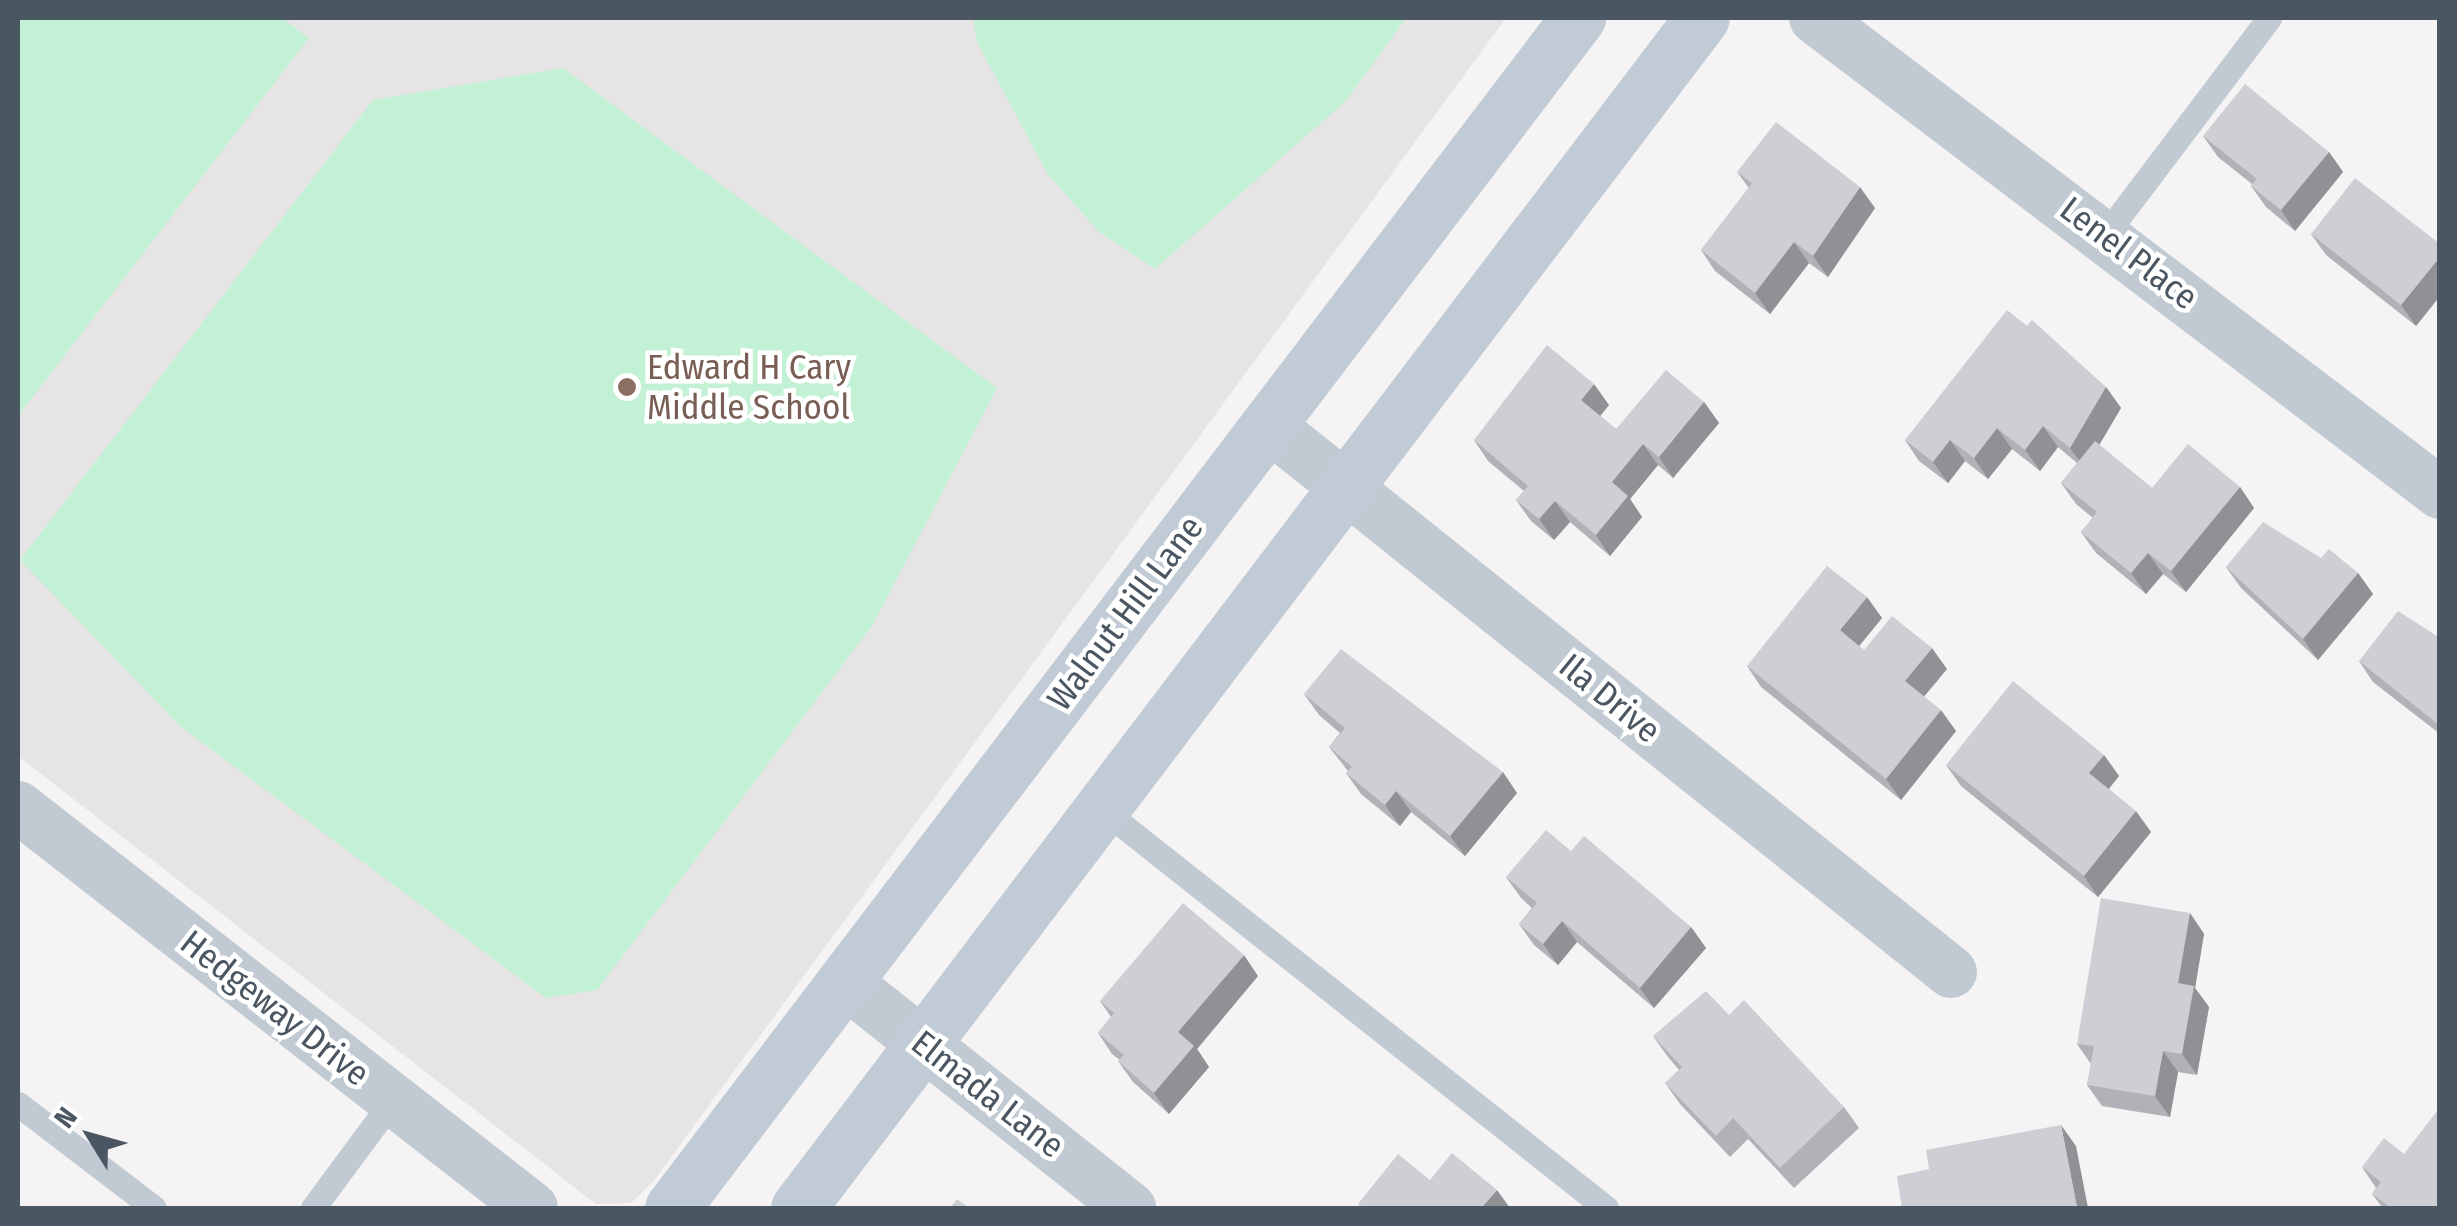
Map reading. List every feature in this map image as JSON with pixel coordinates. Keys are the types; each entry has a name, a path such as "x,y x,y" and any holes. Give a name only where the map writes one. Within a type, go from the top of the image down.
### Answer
{"main road":[{"name":"Walnut Hill Lane","path":"672,1208 1578,18"},
{"path":"798,1208 1702,18"}],"street":[{"name":"Lenel Place","path":"1815,18 2440,493"},
{"name":"Ila Drive","path":"1268,424 1951,972"},
{"name":"Hedgeway Drive","path":"19,811 532,1208"},
{"name":"Elmada Lane","path":"844,982 1130,1208"}],"lane":[{"path":"2105,235 2269,18"},
{"path":"1102,809 1606,1208"},
{"path":"321,1206 393,1100"},
{"path":"18,1104 154,1208"}],"shaded area":[{"name":"Edward H Cary Middle School","path":"18,18 1506,18 652,1183 631,1203 596,1204 18,756"}],"green space":[{"path":"18,18 282,18 309,38 18,416"},
{"path":"973,18 1406,18 1346,101 1155,269 1098,231 1047,173 977,42"},
{"path":"563,68 997,388 872,626 597,990 546,998 181,727 20,560 373,100"}],"building":[{"path":"2245,84 2329,152 2281,210 2251,186 2257,179 2203,136"},
{"path":"1776,122 1860,187 1813,256 1794,242 1755,293 1701,250 1752,183 1737,172"},
{"path":"2355,178 2440,244 2440,257 2401,305 2311,234"},
{"path":"2007,310 2027,326 2032,320 2106,387 2070,448 2043,426 2025,450 1997,428 1974,458 1950,440 1933,462 1905,440"},
{"path":"1547,345 1594,384 1581,400 1616,429 1666,370 1704,402 1659,457 1643,444 1612,482 1628,496 1596,535 1555,501 1539,519 1516,500 1528,486 1474,440"},
{"path":"2095,441 2152,488 2188,444 2240,487 2171,571 2148,553 2131,573 2081,532 2097,512 2061,483"},
{"path":"2263,522 2321,558 2329,549 2358,573 2303,639 2226,567"},
{"path":"1827,566 1867,597 1840,630 1864,650 1892,616 1932,648 1905,681 1941,710 1886,779 1747,666"},
{"path":"2398,611 2440,638 2439,725 2359,661"},
{"path":"1341,649 1503,772 1450,836 1396,791 1385,805 1346,773 1352,767 1329,747 1345,728 1304,694"},
{"path":"2013,681 2104,755 2089,773 2136,811 2084,876 1946,765"},
{"path":"1546,830 1571,851 1584,836 1691,927 1640,988 1562,921 1543,944 1519,924 1537,903 1506,877"},
{"path":"2101,898 2190,913 2178,983 2194,986 2182,1054 2163,1051 2155,1096 2087,1085 2094,1046 2077,1044"},
{"path":"1183,903 1244,955 1178,1032 1194,1046 1154,1093 1118,1061 1124,1055 1098,1033 1114,1013 1100,1001"},
{"path":"1706,991 1729,1015 1744,1000 1844,1107 1780,1168 1733,1118 1716,1136 1665,1083 1682,1067 1653,1036"},
{"path":"2437,1111 2440,1208 2391,1208 2372,1194 2381,1182 2362,1167 2384,1138 2404,1154"},
{"path":"2061,1125 2077,1208 1902,1208 1897,1176 1929,1169 1926,1150"},
{"path":"1452,1153 1497,1190 1481,1208 1363,1208 1358,1204 1398,1154 1430,1180"},
{"path":"957,1199 969,1208 950,1208"}],"place":[{"name":"Edward H Cary Middle School","path":"627,387"}]}
